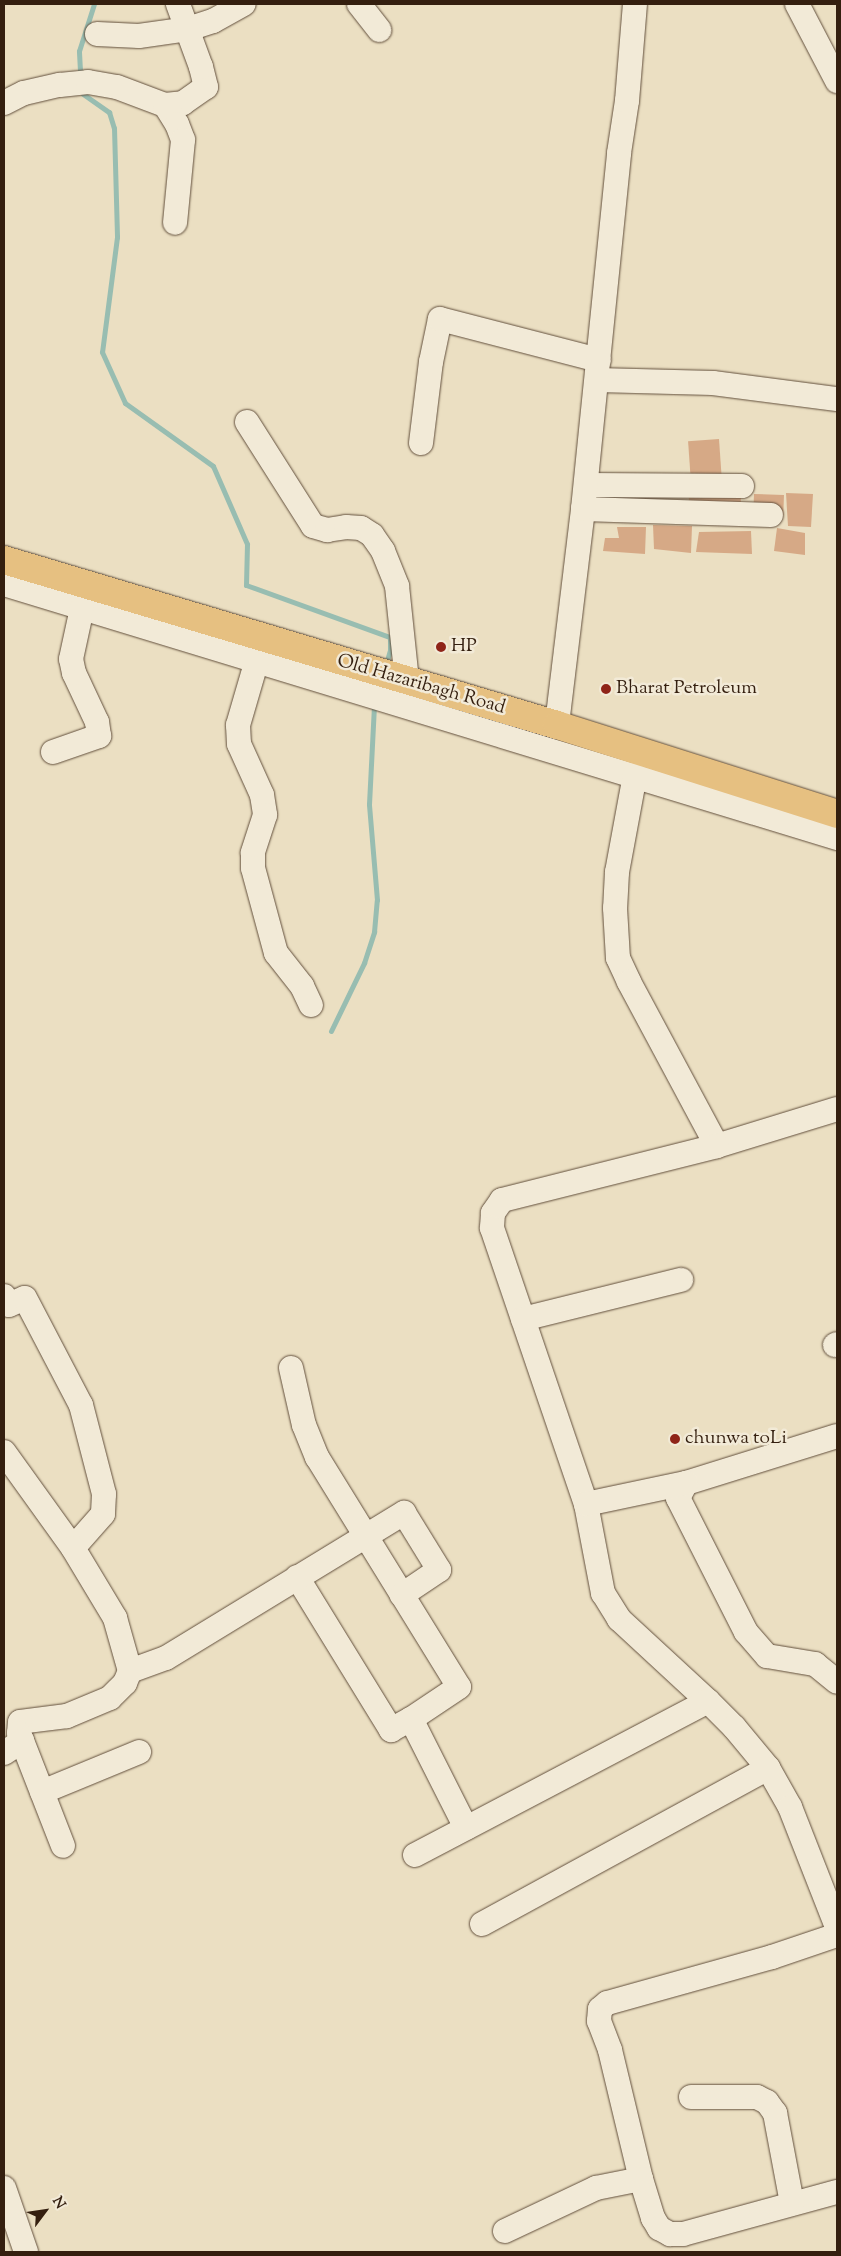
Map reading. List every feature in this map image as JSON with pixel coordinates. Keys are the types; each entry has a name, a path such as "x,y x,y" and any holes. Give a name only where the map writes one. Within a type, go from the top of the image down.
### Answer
{"main road":[{"name":"Old Hazaribagh Road","path":"4,560 383,679 555,737 837,827"},
{"name":"Old Hazaribagh Road","path":"4,575 557,725 837,814"}],"street":[{"path":"4,103 24,93 60,85 88,82 117,87 164,105 183,103 206,87 178,4"},
{"path":"97,34 139,36 188,29 214,21 244,4"},
{"path":"359,4 380,30"},
{"path":"558,716 586,485 619,153 627,101 635,4"},
{"path":"797,4 837,80"},
{"path":"164,105 177,124 183,140 175,222"},
{"path":"420,443 431,362 440,319 598,370 837,398"},
{"path":"247,422 313,526 327,530 361,528 372,535 383,551 397,586 383,679"},
{"path":"586,485 742,486"},
{"path":"583,509 771,515"},
{"path":"4,549 228,615 383,679 635,775 837,838"},
{"path":"4,584 257,660 383,679 558,716 837,802"},
{"path":"53,752 99,736 97,722 74,673 71,659 82,608"},
{"path":"257,660 238,725 239,744 262,795 266,815 253,854 253,868 276,953 302,986 311,1005"},
{"path":"635,775 618,872 615,908 618,958 717,1146"},
{"path":"837,1109 717,1146 502,1200 493,1213 492,1228 586,1504 601,1584 610,1607 619,1619 734,1727 768,1768 790,1807 837,1927"},
{"path":"523,1319 681,1280"},
{"path":"4,1296 8,1305 25,1298 81,1405 104,1494 103,1514 73,1548"},
{"path":"291,1368 304,1425 317,1458 459,1687 391,1730 297,1577"},
{"path":"586,1504 686,1482 837,1436"},
{"path":"4,1452 73,1548 115,1618 130,1671 125,1683 110,1698 67,1716 20,1722 13,1747 42,1792 64,1846"},
{"path":"686,1482 678,1498 746,1632 767,1656 815,1664 837,1682"},
{"path":"130,1671 166,1658 365,1535 404,1513 439,1570 402,1596"},
{"path":"415,1855 708,1701"},
{"path":"411,1719 466,1828"},
{"path":"42,1792 139,1752"},
{"path":"482,1924 768,1768"},
{"path":"837,1935 772,1958 607,2003 600,2009 599,2021 613,2060 653,2218 660,2228 670,2234 683,2234 837,2192"},
{"path":"692,2097 757,2097 767,2102 775,2113 792,2203"},
{"path":"506,2230 596,2188 642,2179"},
{"path":"4,2188 26,2252"}],"building":[{"path":"719,439 722,481 691,483 688,441"},
{"path":"689,489 741,490 741,514 689,513"},
{"path":"786,493 813,494 811,527 788,526"},
{"path":"754,494 784,495 783,515 753,514"},
{"path":"653,525 692,526 691,553 654,549"},
{"path":"617,527 646,527 645,554 603,551 605,538 619,538"},
{"path":"777,528 805,533 805,555 774,551"},
{"path":"751,531 752,554 696,552 699,532"}],"waterway":[{"path":"80,71 79,51 94,4"},
{"path":"83,94 109,112 114,128 117,237 102,352 125,403 213,466 247,544 246,585 390,637 390,650 386,664"},
{"path":"331,1031 364,963 374,932 377,900 369,804 374,704"}],"place":[{"name":"HP","path":"441,647"},
{"name":"Bharat Petroleum","path":"606,689"},
{"name":"chunwa toLi","path":"675,1439"}]}
